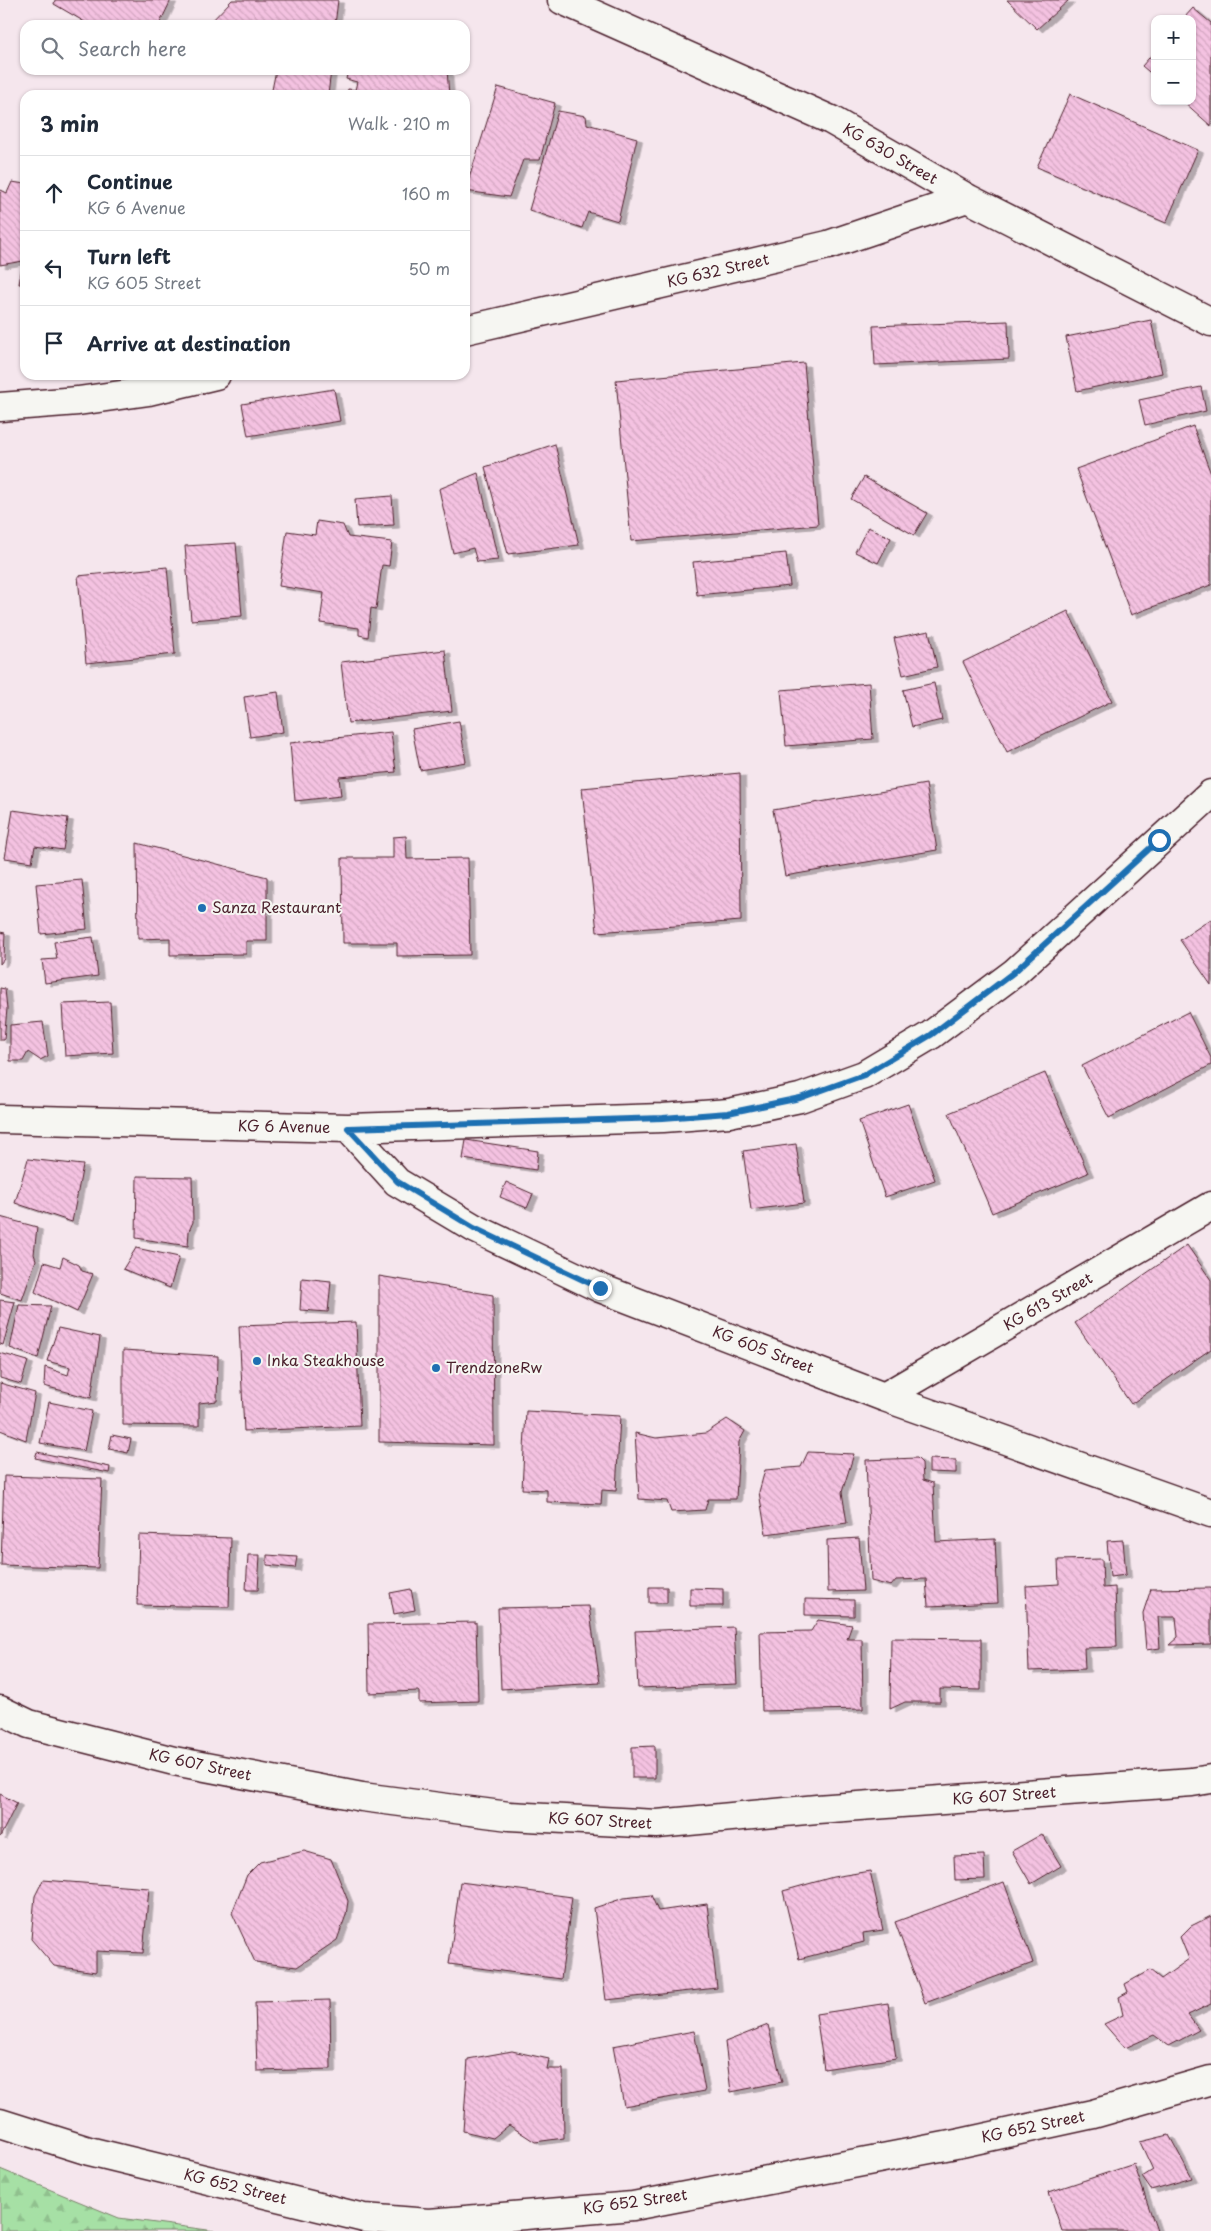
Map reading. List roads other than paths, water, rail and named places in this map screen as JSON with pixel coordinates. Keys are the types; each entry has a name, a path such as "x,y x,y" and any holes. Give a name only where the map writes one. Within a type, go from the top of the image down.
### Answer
{"street":[{"name":"KG 630 Street","path":"562,0 831,120 967,198 1211,322"},
{"name":"KG 632 Street","path":"470,329 828,245 967,198"},
{"path":"0,407 78,401 149,391 195,380"},
{"name":"KG 6 Avenue","path":"0,1119 348,1128 663,1118 728,1113 800,1098 864,1075 931,1035 1014,972 1211,794"},
{"name":"KG 605 Street","path":"348,1128 398,1182 474,1228 600,1288 884,1397 1211,1513"},
{"name":"KG 613 Street","path":"884,1397 1211,1206"},
{"name":"KG 607 Street","path":"0,1710 29,1724 174,1761 362,1797 509,1816 657,1824 817,1809 1192,1782 1211,1779"},
{"path":"0,1726 29,1724"},
{"name":"KG 652 Street","path":"0,2123 89,2151 364,2218 429,2223 633,2206 961,2143 1093,2114 1211,2080"}],"place":[{"name":"Sanza Restaurant","path":"202,908"},
{"name":"Inka Steakhouse","path":"257,1361"},
{"name":"TrendzoneRw","path":"436,1368"}]}
